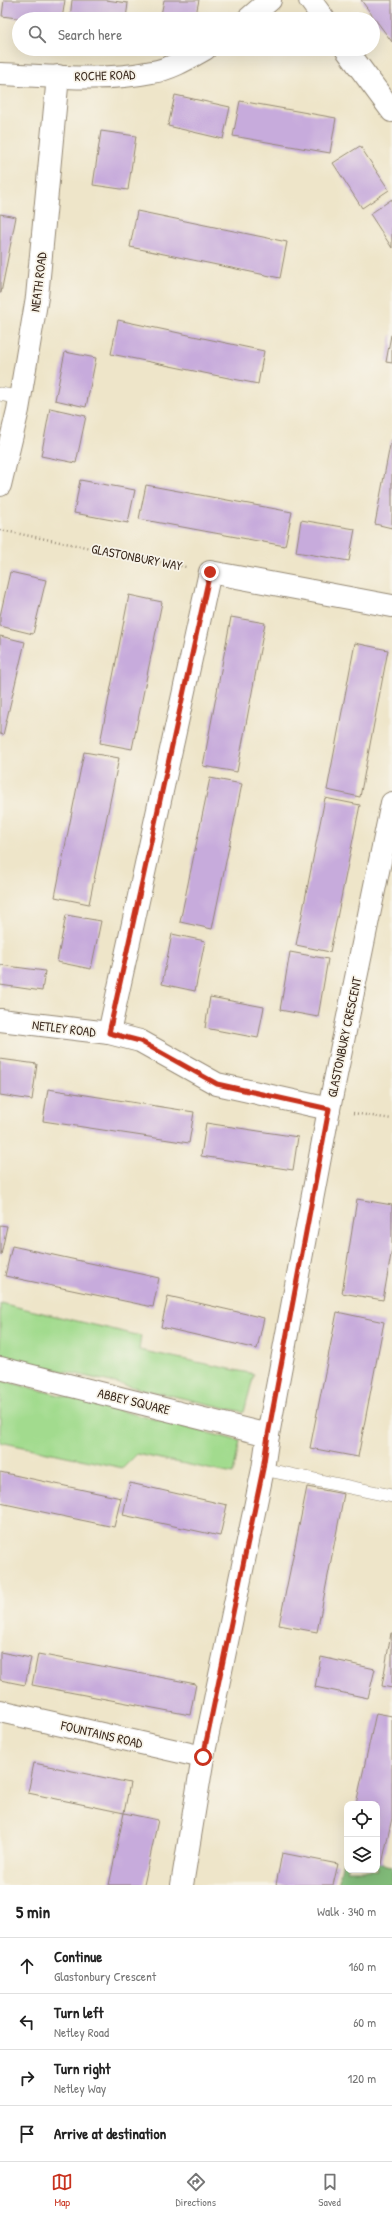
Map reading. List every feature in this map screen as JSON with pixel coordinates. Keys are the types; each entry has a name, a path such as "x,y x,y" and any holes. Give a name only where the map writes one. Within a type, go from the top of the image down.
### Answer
{"street":[{"path":"256,12 270,0"},
{"path":"310,0 319,12"},
{"name":"ROCHE ROAD","path":"0,74 114,77 154,72 192,56"},
{"path":"351,56 392,111"},
{"name":"NEATH ROAD","path":"0,485 10,396 37,296 58,76"},
{"path":"109,1033 210,572 392,606"},
{"name":"GLASTONBURY CRESCENT","path":"182,1885 203,1757 263,1469 268,1435 329,1109 392,803"},
{"name":"NETLEY ROAD","path":"0,1020 109,1033 140,1041 217,1084 329,1109"},
{"name":"ABBEY SQUARE","path":"0,1368 268,1435"},
{"name":"FOUNTAINS ROAD","path":"0,1712 203,1757"}],"lane":[{"path":"263,1469 392,1496"}],"path":[{"name":"GLASTONBURY WAY","path":"0,530 210,572"},
{"path":"329,1109 392,1119"}],"green space":[{"path":"0,1303 141,1336 139,1350 254,1374 244,1412 0,1357"},
{"path":"0,1380 240,1441 233,1474 137,1454 123,1468 0,1442"},
{"path":"344,1855 344,1873 380,1873 380,1864 392,1866 392,1885 338,1885"}],"building":[{"path":"4,0 65,0 63,12 12,12 12,17 2,16"},
{"path":"72,0 106,0 128,3 127,12 71,12"},
{"path":"164,0 199,0 196,12 162,12"},
{"path":"361,0 392,0 392,42 380,26 380,12 370,12"},
{"path":"175,95 230,107 223,139 168,126"},
{"path":"240,101 336,118 330,153 233,136"},
{"path":"101,131 136,136 128,190 93,185"},
{"path":"360,146 389,190 362,208 333,163"},
{"path":"392,199 392,248 370,214"},
{"path":"137,211 287,242 280,278 130,247"},
{"path":"0,214 16,217 1,293 0,293"},
{"path":"118,320 264,351 258,384 111,354"},
{"path":"392,335 392,363 386,362"},
{"path":"65,352 96,358 86,407 55,400"},
{"path":"50,408 86,416 76,463 41,456"},
{"path":"392,440 392,528 375,524"},
{"path":"80,480 135,490 128,523 74,513"},
{"path":"146,485 292,512 285,546 139,519"},
{"path":"301,520 355,529 349,561 296,552"},
{"path":"10,572 46,580 33,634 0,626 0,616"},
{"path":"129,595 162,602 132,749 100,743"},
{"path":"231,617 265,623 237,772 203,766"},
{"path":"0,636 25,642 3,735 0,734"},
{"path":"355,643 388,650 360,797 327,790"},
{"path":"84,752 119,758 89,904 55,897"},
{"path":"210,778 242,784 212,929 180,922"},
{"path":"325,798 360,805 330,952 296,945"},
{"path":"66,915 101,921 91,969 57,962"},
{"path":"172,934 205,941 195,991 162,984"},
{"path":"290,952 328,959 318,1017 280,1010"},
{"path":"0,965 45,971 42,991 0,985"},
{"path":"210,997 264,1007 258,1038 205,1028"},
{"path":"0,1059 37,1064 32,1100 0,1095"},
{"path":"48,1089 194,1112 189,1143 43,1121"},
{"path":"206,1123 298,1137 293,1170 201,1156"},
{"path":"357,1199 392,1205 392,1249 383,1300 342,1293"},
{"path":"0,1225 7,1226 1,1255 0,1255"},
{"path":"12,1246 159,1278 153,1307 5,1276"},
{"path":"168,1296 264,1318 257,1349 161,1327"},
{"path":"337,1312 384,1322 358,1457 310,1448"},
{"path":"0,1472 121,1498 114,1527 0,1503"},
{"path":"130,1483 227,1505 220,1536 123,1515"},
{"path":"307,1487 344,1494 317,1632 279,1625"},
{"path":"392,1633 392,1688 382,1686"},
{"path":"0,1652 31,1658 25,1685 0,1680"},
{"path":"38,1654 196,1684 190,1715 32,1685"},
{"path":"321,1657 375,1669 368,1698 315,1687"},
{"path":"376,1713 392,1716 392,1818 382,1864 380,1864 380,1801 357,1801"},
{"path":"34,1763 130,1783 124,1813 28,1793"},
{"path":"124,1813 158,1820 144,1885 109,1885"},
{"path":"282,1853 338,1864 333,1885 276,1885"}],"route":[{"path":"203,1757 263,1469 268,1435 329,1109 217,1084 173,1061 140,1041 109,1033 210,572"}]}
